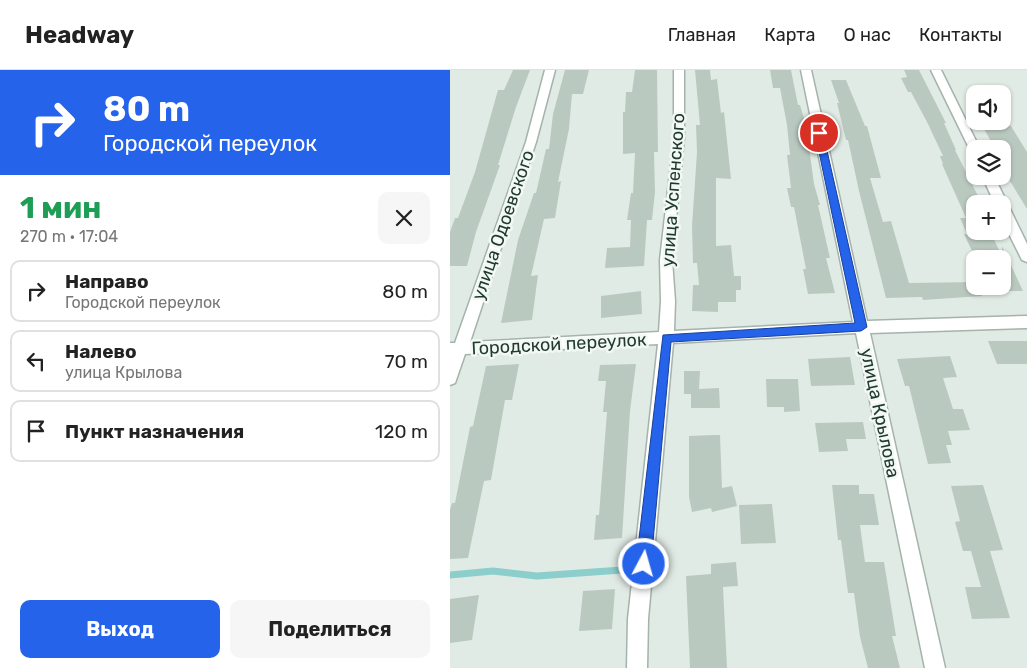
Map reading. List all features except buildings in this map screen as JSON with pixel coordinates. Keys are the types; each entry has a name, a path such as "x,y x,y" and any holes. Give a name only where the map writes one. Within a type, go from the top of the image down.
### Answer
{"street":[{"name":"улица Одоевского","path":"450,378 455,349 531,142 550,70"},
{"name":"улица Успенского","path":"637,668 638,620 666,338 668,301 666,260 679,138 679,70"},
{"name":"улица Крылова","path":"806,70 935,668"},
{"path":"936,70 970,140"},
{"path":"1011,224 1027,257"},
{"name":"Городской переулок","path":"455,349 861,327 1027,322"}],"waterway":[{"path":"450,575 493,571 537,576 636,569"}],"route":[{"path":"644,564 666,338 861,327 819,133"}]}
